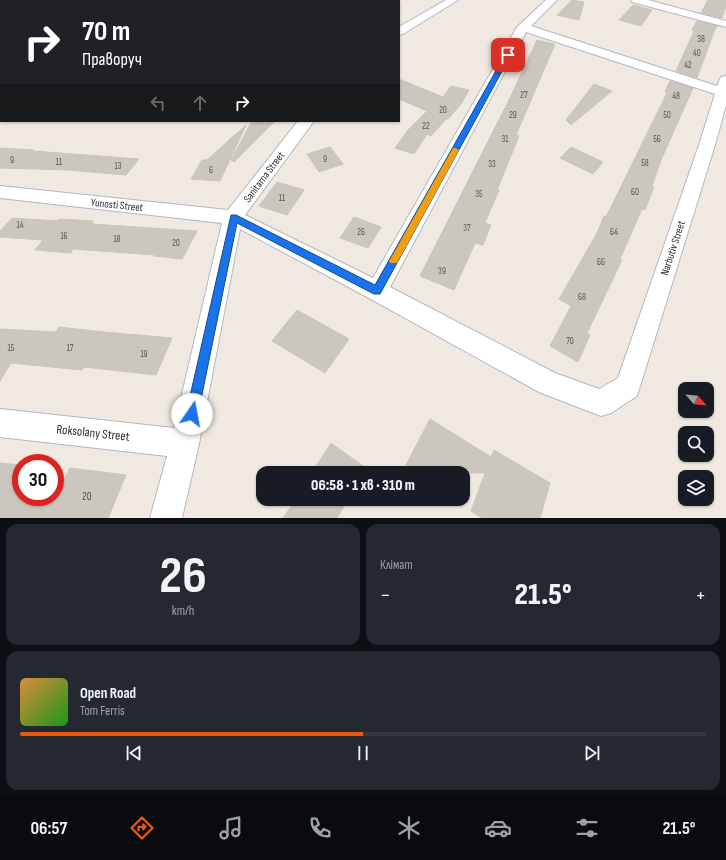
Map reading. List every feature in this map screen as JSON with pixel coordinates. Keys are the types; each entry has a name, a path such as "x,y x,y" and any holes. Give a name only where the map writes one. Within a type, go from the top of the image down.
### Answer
{"street":[{"path":"400,31 453,0"},
{"path":"234,217 377,291 523,27 552,0"},
{"path":"636,0 726,24"},
{"path":"523,27 724,86"},
{"name":"Narbutiv Street","path":"377,291 548,383 601,403 628,387 707,145 724,86"},
{"name":"Sanitarna Street","path":"166,518 185,444 234,217 305,122"},
{"name":"Yunosti Street","path":"0,192 234,217"},
{"name":"Roksolany Street","path":"0,423 185,444"}],"building":[{"path":"572,0 584,2 579,20 557,15"},
{"path":"708,0 726,0 726,6 722,18 701,13"},
{"path":"633,5 652,10 641,26 619,20"},
{"path":"697,21 718,26 715,29 697,78 676,71"},
{"path":"537,40 555,44 516,135 519,136 485,223 491,225 483,245 475,243 454,290 420,276 511,96"},
{"path":"400,79 443,97 451,86 469,90 461,104 448,119 446,119 431,136 427,134 414,154 395,148 408,130 427,111 400,99"},
{"path":"670,81 693,88 661,160 652,186 654,187 645,210 642,209 620,259 622,260 587,333 590,335 578,362 550,346 571,306 559,299 596,235 604,216 606,217 667,93 665,92"},
{"path":"594,84 612,91 571,125 566,120"},
{"path":"251,122 274,122 234,162 231,160"},
{"path":"246,125 220,181 191,179 202,160 207,160"},
{"path":"330,147 343,164 319,172 307,154"},
{"path":"571,147 603,162 593,174 560,158"},
{"path":"0,148 139,159 126,175 68,170 0,168"},
{"path":"277,182 304,190 287,215 259,206"},
{"path":"354,217 381,227 368,248 340,238"},
{"path":"12,218 57,221 59,219 93,221 92,224 197,231 182,259 154,256 155,255 73,249 71,253 35,250 43,240 0,237 0,231"},
{"path":"297,310 349,339 325,373 272,341"},
{"path":"59,327 172,338 156,375 84,367 82,370 11,363 0,381 0,329 56,332"},
{"path":"430,419 491,457 494,450 550,483 540,518 482,518 471,511 485,473 470,473 470,466 406,466"},
{"path":"331,443 363,466 316,466"},
{"path":"0,463 12,464 12,506 64,506 64,480 70,468 126,475 108,518 0,518"},
{"path":"291,506 344,506 337,518 283,518"}],"slow traffic":[{"path":"394,261 455,150"}],"route":[{"path":"192,414 234,217 377,291 508,55"}]}
